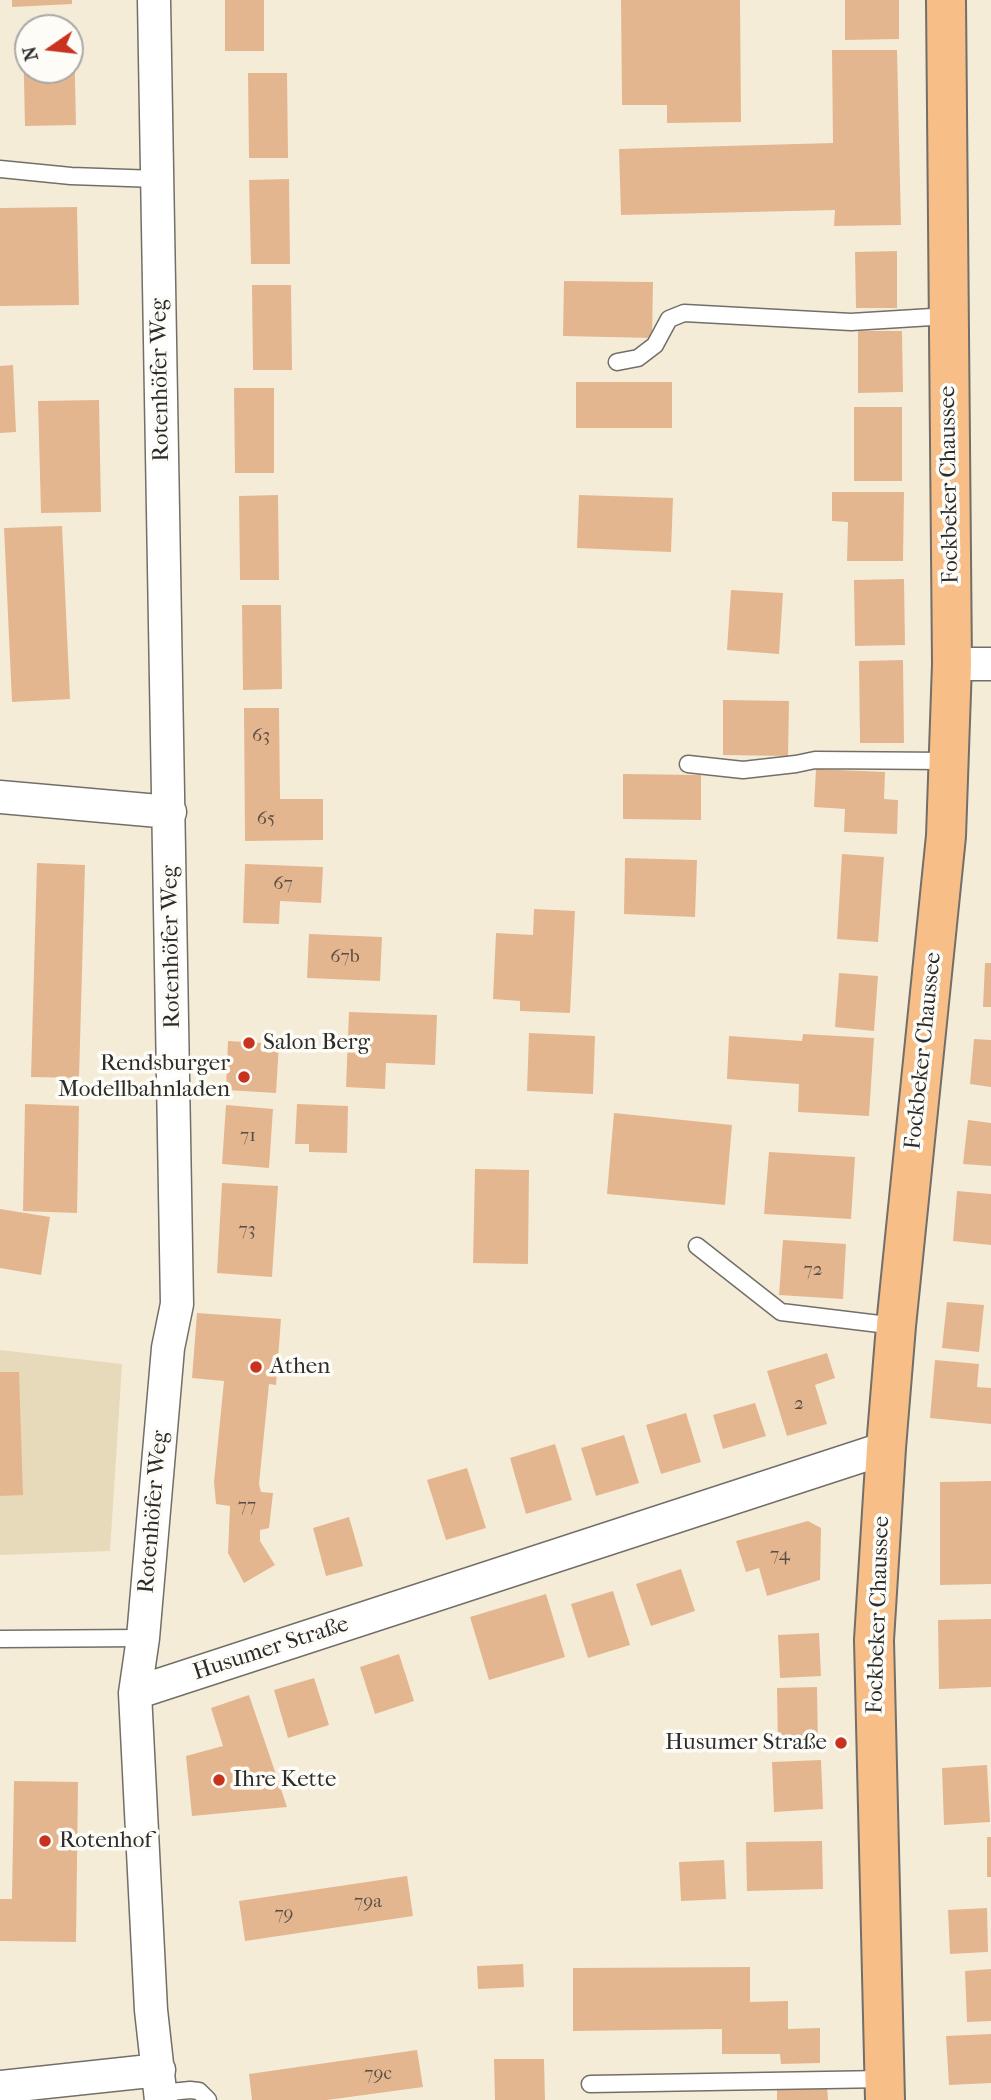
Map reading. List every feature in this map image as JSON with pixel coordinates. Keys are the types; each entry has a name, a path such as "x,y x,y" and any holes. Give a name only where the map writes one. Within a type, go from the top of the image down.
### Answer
{"main road":[{"name":"Fockbeker Chaussee","path":"885,2090 874,1640 896,1326 946,836 952,664 946,0"}],"street":[{"name":"Rotenhöfer Weg","path":"154,0 177,1304 168,1348 143,1638 135,1693 151,2010 160,2088"},
{"path":"952,664 991,664"},
{"path":"0,797 170,812"},
{"name":"Husumer Straße","path":"135,1693 886,1448"},
{"path":"0,2087 160,2088"}],"lane":[{"path":"0,169 71,176 158,179"},
{"path":"617,362 638,358 655,345 668,319 684,313 851,322 948,316"},
{"path":"688,764 743,770 815,760 948,761"},
{"path":"697,1246 781,1312 896,1326"},
{"path":"0,1639 143,1638"},
{"path":"590,2084 885,2090"},
{"path":"160,2088 199,2091 208,2100"}],"shaded area":[{"path":"0,1350 122,1364 110,1551 0,1555"}],"building":[{"path":"12,0 72,0 72,4 12,7"},
{"path":"225,0 264,0 264,51 225,51"},
{"path":"621,0 740,0 741,122 667,123 667,105 622,105"},
{"path":"845,0 899,0 899,39 845,40"},
{"path":"832,50 897,50 901,225 834,226 835,210 621,215 619,149 833,143"},
{"path":"248,73 287,73 288,158 249,158"},
{"path":"24,84 75,84 76,125 25,126"},
{"path":"289,179 290,264 251,264 249,180"},
{"path":"77,207 79,305 0,306 0,208"},
{"path":"897,251 897,308 856,308 855,252"},
{"path":"564,281 653,282 652,338 563,336"},
{"path":"252,285 291,285 292,370 253,370"},
{"path":"858,331 902,331 903,392 858,393"},
{"path":"13,365 16,432 0,433 0,366"},
{"path":"576,382 672,382 672,428 576,428"},
{"path":"234,388 274,388 274,473 235,473"},
{"path":"99,400 101,512 41,513 38,401"},
{"path":"854,407 902,407 902,481 854,481"},
{"path":"832,492 904,492 903,561 847,561 848,522 832,521"},
{"path":"278,495 279,580 240,580 239,496"},
{"path":"579,495 673,498 671,552 577,548"},
{"path":"62,526 70,699 12,702 4,528"},
{"path":"904,579 905,645 855,646 854,580"},
{"path":"731,590 783,593 779,654 727,650"},
{"path":"242,605 281,605 282,689 243,690"},
{"path":"903,660 904,743 860,743 859,661"},
{"path":"723,700 789,701 788,756 723,755"},
{"path":"244,708 279,708 280,799 323,799 323,840 245,841"},
{"path":"816,769 885,772 884,799 898,800 897,834 844,832 845,809 814,807"},
{"path":"623,774 701,775 701,820 623,819"},
{"path":"842,854 884,857 878,942 837,939"},
{"path":"625,858 697,860 695,917 624,914"},
{"path":"37,863 85,865 79,1078 31,1077"},
{"path":"245,864 323,867 321,903 280,901 279,924 243,923"},
{"path":"534,909 575,911 570,1013 520,1011 520,1001 493,999 496,933 533,935"},
{"path":"309,934 382,937 380,981 307,978"},
{"path":"985,963 991,963 991,1007 983,1007"},
{"path":"839,973 878,976 874,1031 835,1027"},
{"path":"349,1012 437,1015 435,1065 386,1063 385,1089 346,1087"},
{"path":"529,1033 595,1036 593,1094 527,1091"},
{"path":"803,1034 874,1038 869,1116 798,1112 799,1084 727,1079 729,1036 802,1041"},
{"path":"974,1039 991,1040 991,1087 970,1084"},
{"path":"228,1041 279,1044 276,1093 226,1090"},
{"path":"25,1104 79,1106 77,1213 23,1211"},
{"path":"297,1104 348,1106 347,1153 309,1152 309,1144 295,1144"},
{"path":"226,1105 273,1109 269,1168 222,1164"},
{"path":"614,1113 732,1125 725,1205 607,1194"},
{"path":"968,1120 991,1123 991,1166 963,1164"},
{"path":"769,1152 855,1157 851,1219 764,1214"},
{"path":"475,1169 529,1170 528,1264 473,1263"},
{"path":"222,1183 278,1186 272,1277 217,1273"},
{"path":"957,1191 991,1194 991,1245 953,1241"},
{"path":"0,1209 50,1217 41,1275 0,1268"},
{"path":"783,1240 846,1244 843,1299 779,1295"},
{"path":"947,1302 984,1305 979,1352 942,1348"},
{"path":"197,1313 281,1319 276,1385 269,1384 259,1484 261,1492 273,1493 269,1528 260,1530 260,1541 275,1565 244,1583 228,1553 230,1506 216,1504 214,1482 224,1381 192,1378"},
{"path":"827,1353 835,1378 815,1385 827,1424 787,1436 767,1371"},
{"path":"935,1360 979,1364 977,1387 991,1388 991,1424 930,1418"},
{"path":"0,1372 19,1372 23,1495 0,1496"},
{"path":"755,1403 766,1436 723,1449 713,1415"},
{"path":"686,1413 701,1462 661,1474 646,1425"},
{"path":"624,1435 639,1483 596,1496 581,1448"},
{"path":"555,1444 572,1500 526,1514 510,1458"},
{"path":"467,1468 486,1528 446,1540 427,1480"},
{"path":"991,1481 991,1584 940,1585 940,1482"},
{"path":"349,1517 363,1566 326,1576 313,1528"},
{"path":"808,1521 821,1528 820,1580 767,1596 759,1568 746,1572 736,1541"},
{"path":"681,1569 695,1611 651,1626 636,1584"},
{"path":"613,1591 630,1645 588,1658 571,1604"},
{"path":"546,1594 565,1657 489,1680 470,1617"},
{"path":"991,1619 991,1687 939,1689 938,1620"},
{"path":"819,1633 821,1676 780,1678 778,1635"},
{"path":"399,1654 414,1701 375,1714 360,1667"},
{"path":"314,1678 329,1725 288,1738 274,1690"},
{"path":"817,1687 818,1748 778,1749 777,1688"},
{"path":"249,1695 287,1807 192,1816 186,1756 223,1746 211,1708"},
{"path":"821,1760 823,1809 774,1812 772,1762"},
{"path":"987,1765 990,1822 944,1825 942,1768"},
{"name":"Rotenhof","path":"14,1781 78,1782 76,1942 0,1941 0,1899 12,1899"},
{"path":"987,1837 991,1837 991,1877 987,1877"},
{"path":"822,1841 823,1889 747,1891 746,1842"},
{"path":"724,1860 726,1899 681,1901 679,1862"},
{"path":"407,1876 413,1916 245,1941 239,1901"},
{"path":"987,1908 988,1952 950,1954 948,1910"},
{"path":"523,1964 524,1987 478,1989 477,1966"},
{"path":"750,1967 750,2002 788,2001 788,2029 820,2028 820,2063 781,2064 780,2054 722,2054 722,2029 573,2031 573,1968"},
{"path":"991,1969 991,2021 967,2022 965,1971"},
{"path":"991,2034 991,2083 949,2085 946,2036"},
{"path":"417,2050 423,2087 327,2100 252,2100 249,2074"},
{"path":"494,2059 544,2059 545,2100 495,2100"},
{"path":"827,2087 828,2100 777,2100 777,2090"}],"place":[{"name":"Salon Berg","path":"249,1043"},
{"name":"Rendsburger Modellbahnladen","path":"244,1077"},
{"name":"Athen","path":"256,1367"},
{"name":"Husumer Straße","path":"841,1743"},
{"name":"Ihre Kette","path":"219,1780"},
{"name":"Rotenhof","path":"45,1841"}]}
